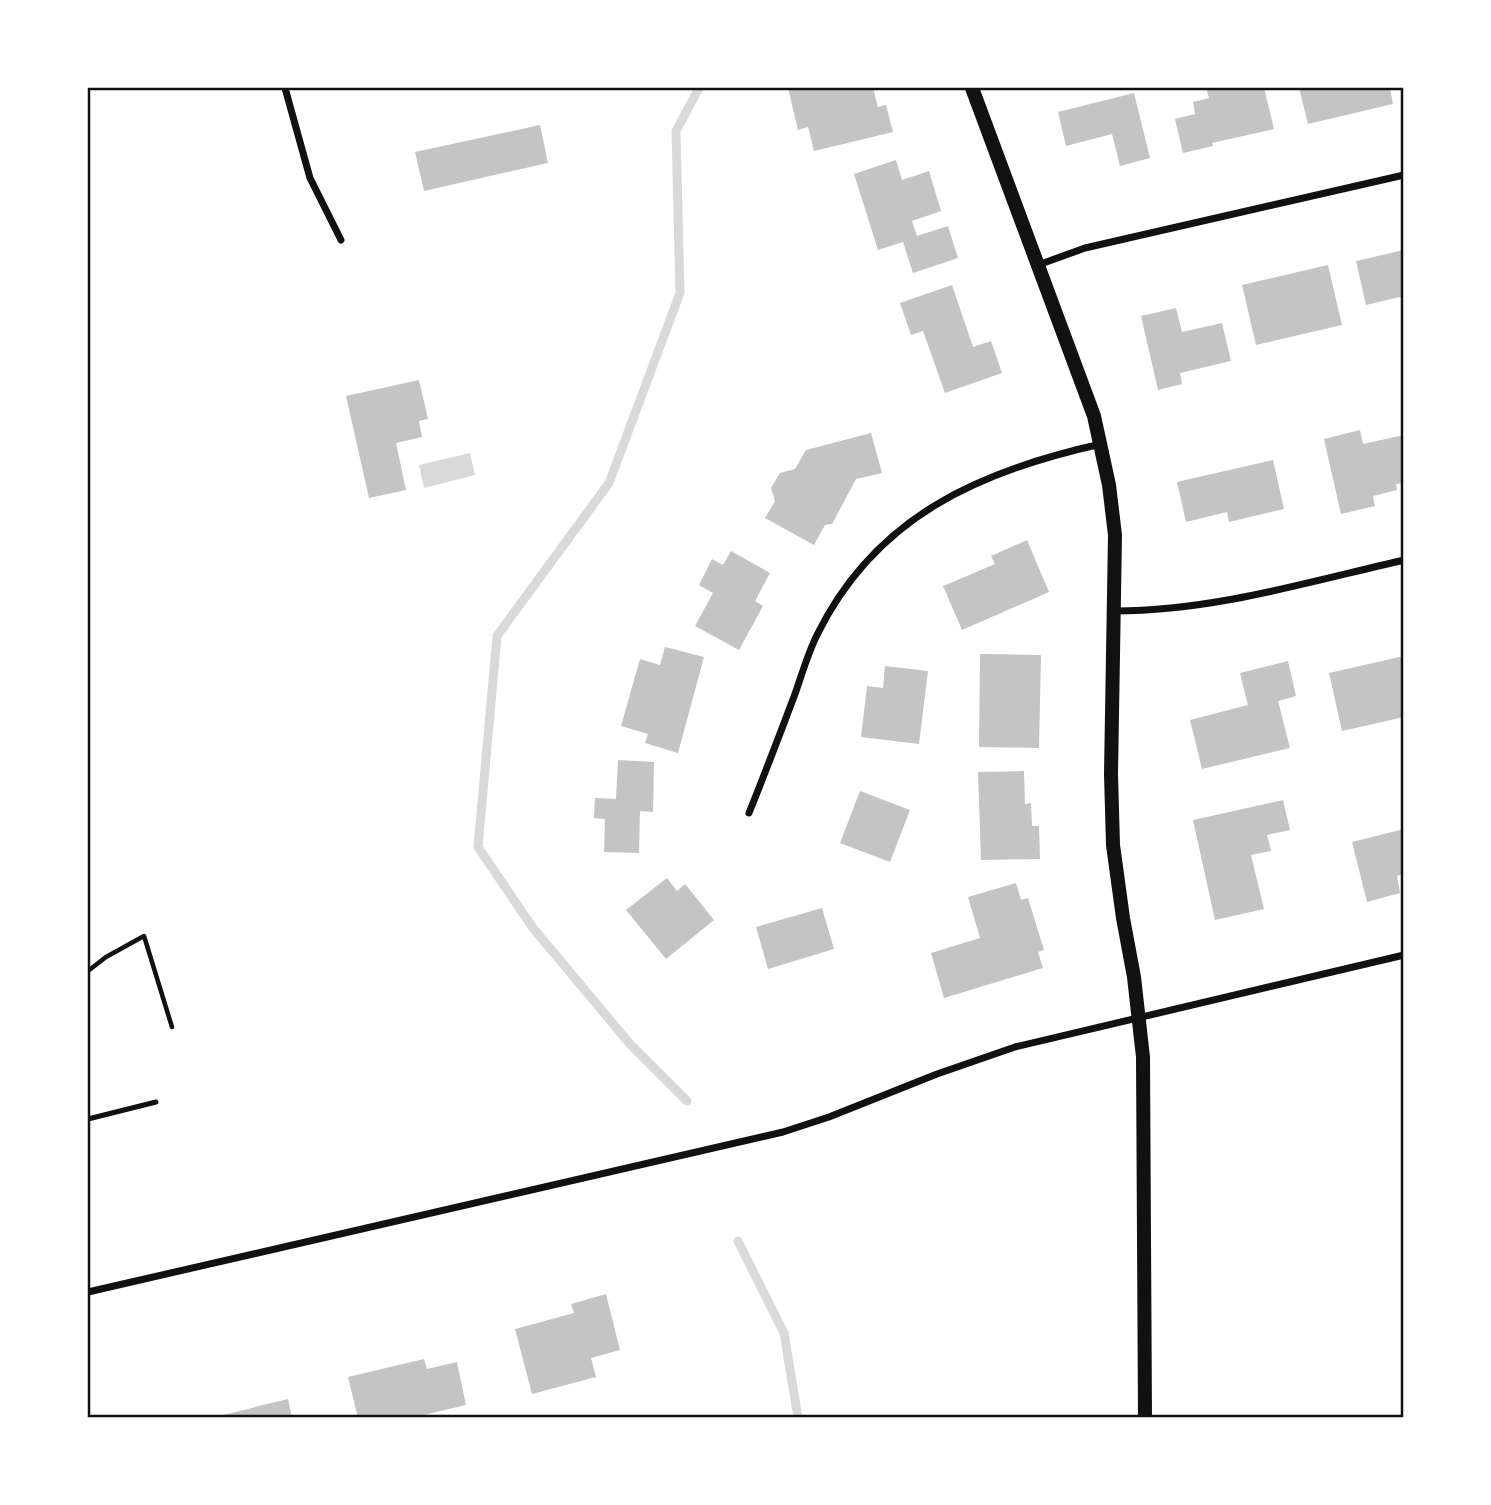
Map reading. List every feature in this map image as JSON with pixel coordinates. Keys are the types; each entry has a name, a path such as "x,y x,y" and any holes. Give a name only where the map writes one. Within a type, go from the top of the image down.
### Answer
{"main road":[{"path":"972,88 1086,391 1102,444 1115,535 1111,808 1117,877 1140,1017 1143,1057 1146,1418"}],"street":[{"path":"285,88 310,178 341,240"},
{"path":"1038,265 1084,248 1404,175"},
{"path":"750,813 817,635 836,602 883,544 935,504 963,489 1027,463 1102,444"},
{"path":"1115,611 1169,610 1224,601 1404,560"},
{"path":"88,1292 783,1132 1015,1047 1404,955"}],"lane":[{"path":"88,1119 156,1102"}],"path":[{"path":"88,971 106,957 144,936 172,1027"}],"shaded area":[{"path":"470,453 475,475 424,488 419,465"}],"building":[{"path":"788,88 873,88 878,107 886,105 893,132 814,151 808,127 798,130"},
{"path":"1206,88 1264,88 1274,129 1212,143 1213,146 1183,153 1175,119 1195,114 1193,102 1209,98"},
{"path":"1299,88 1390,88 1393,104 1308,124"},
{"path":"1134,93 1150,158 1120,166 1112,134 1066,146 1058,112"},
{"path":"540,125 548,163 424,191 415,152"},
{"path":"896,160 902,180 929,171 941,211 912,221 917,236 948,226 958,258 913,273 903,242 878,250 854,174"},
{"path":"1404,250 1404,296 1366,305 1356,261"},
{"path":"1328,265 1342,325 1256,345 1242,285"},
{"path":"952,285 973,347 991,341 1002,373 945,393 923,331 911,335 900,303"},
{"path":"1176,308 1182,332 1222,323 1231,361 1180,373 1182,384 1158,390 1141,316"},
{"path":"419,380 428,419 419,421 422,437 396,443 406,490 369,498 346,396"},
{"path":"1360,430 1363,444 1404,435 1404,483 1396,484 1397,490 1373,496 1375,506 1341,514 1324,439"},
{"path":"871,433 882,473 856,479 832,524 825,525 814,545 765,518 775,501 771,488 780,473 795,469 806,450"},
{"path":"1273,460 1284,509 1229,522 1227,512 1186,522 1177,482"},
{"path":"1027,540 1049,592 962,630 943,586 995,564 991,556"},
{"path":"731,551 770,573 755,601 763,606 739,650 695,626 713,593 699,585 712,559 723,565"},
{"path":"665,647 704,657 678,753 645,743 648,734 621,726 640,659 660,665"},
{"path":"980,654 1041,655 1039,748 979,747"},
{"path":"1404,656 1404,717 1342,731 1329,673"},
{"path":"1288,661 1296,696 1278,701 1290,748 1202,769 1190,720 1248,705 1240,673"},
{"path":"885,666 928,671 919,744 861,737 867,686 883,688"},
{"path":"618,760 654,762 653,812 640,811 639,853 604,852 605,819 594,818 595,798 616,799"},
{"path":"1024,771 1025,804 1031,803 1032,826 1039,826 1040,859 981,860 978,772"},
{"path":"860,791 910,810 890,862 840,843"},
{"path":"1283,800 1290,830 1267,835 1271,851 1251,855 1264,909 1215,920 1193,820"},
{"path":"1404,829 1404,874 1397,876 1400,893 1367,902 1352,842"},
{"path":"667,878 677,891 685,884 714,920 666,959 626,910"},
{"path":"1016,883 1021,900 1028,898 1044,950 1038,952 1043,968 944,998 931,953 980,938 968,897"},
{"path":"822,908 834,949 768,969 756,927"},
{"path":"606,1294 620,1350 591,1358 596,1377 532,1394 515,1329 574,1313 571,1304"},
{"path":"424,1359 427,1369 457,1362 466,1405 411,1418 358,1418 348,1377"},
{"path":"288,1399 292,1418 224,1418 223,1415"}],"waterway":[{"path":"687,1101 630,1044 533,928 478,847 497,636 609,483 680,293 676,131 699,88"},
{"path":"738,1241 784,1333 798,1418"}]}
